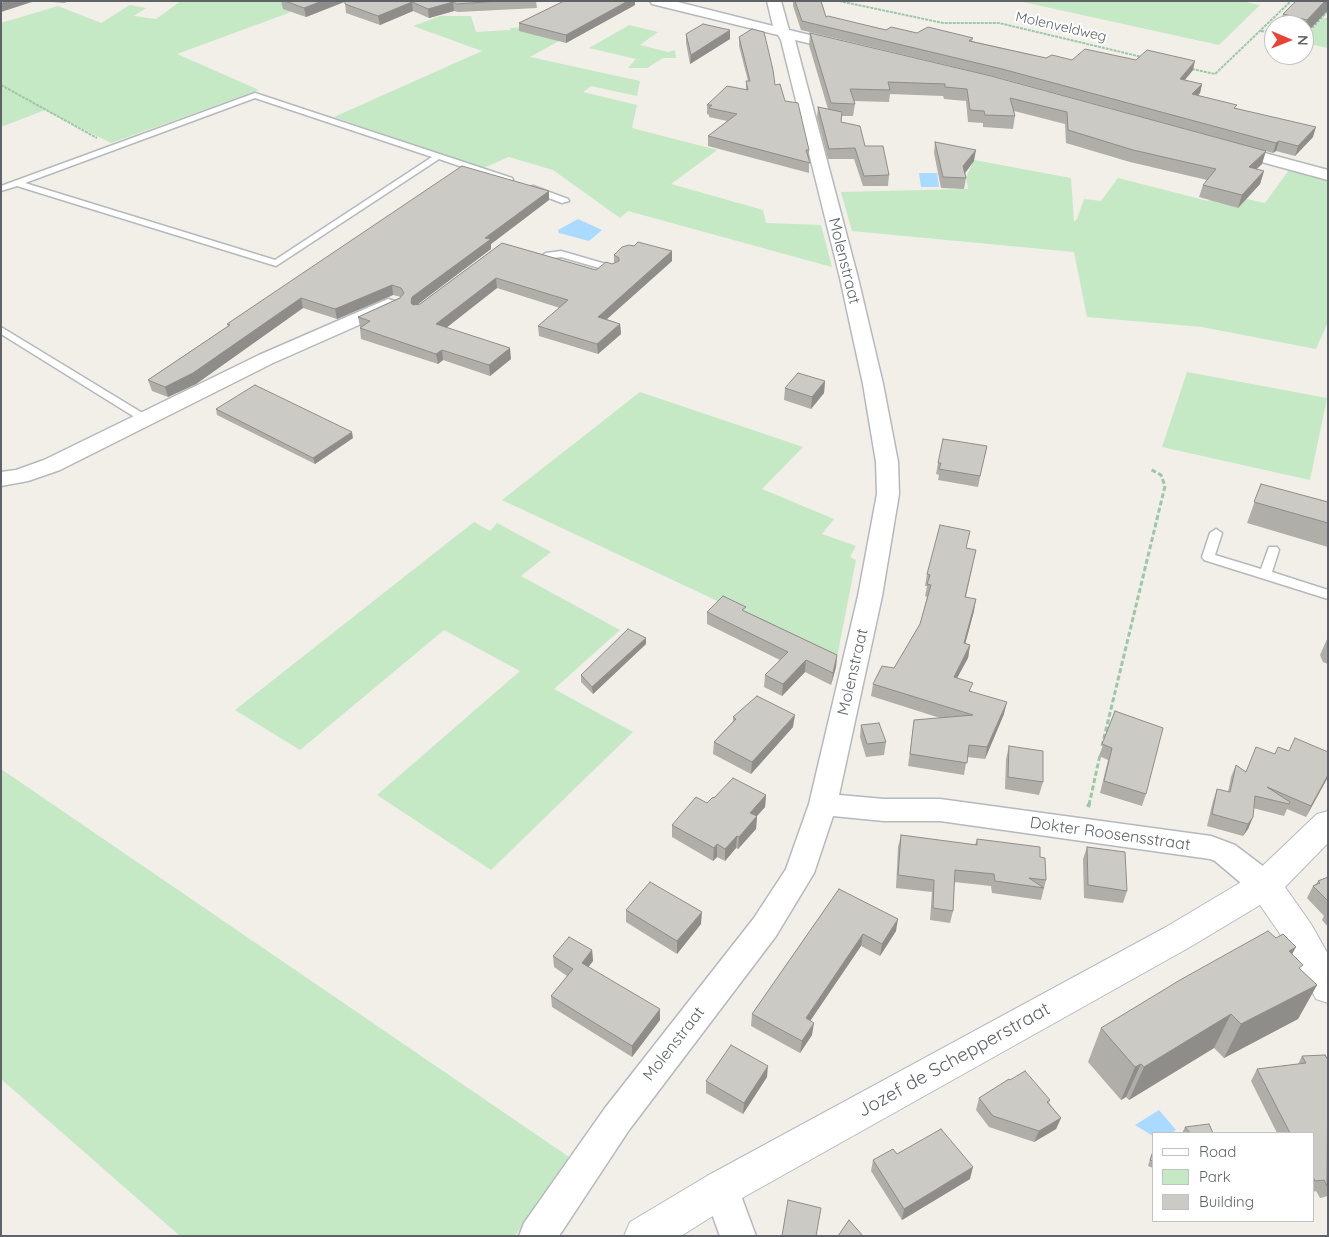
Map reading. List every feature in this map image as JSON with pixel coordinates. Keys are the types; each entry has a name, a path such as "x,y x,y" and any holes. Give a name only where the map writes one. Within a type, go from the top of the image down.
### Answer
{"main road":[{"name":"Jozef de Schepperstraat","path":"644,1236 720,1189 1178,937 1265,885 1328,823"},
{"name":"Dokter Roosensstraat","path":"1265,885 1299,934 1328,988"}],"street":[{"path":"657,1 857,50"},
{"name":"Molenstraat","path":"537,1236 617,1119 765,928 799,873 823,804 870,596 888,494 888,462 849,278 788,40 774,1"},
{"path":"1214,144 1328,175"},
{"path":"1,478 20,476 52,465 266,359 394,302"},
{"name":"Dokter Roosensstraat","path":"823,804 884,810 940,810 1211,848 1225,852 1265,885"},
{"path":"720,1189 738,1236"}],"lane":[{"path":"1,189 255,95 519,184"},
{"path":"17,183 276,263 438,156"},
{"path":"528,187 565,200"},
{"path":"546,256 561,254 613,269"},
{"path":"1,330 145,419"},
{"path":"1216,533 1208,557 1328,594"},
{"path":"1265,574 1273,550"}],"path":[{"name":"Molenveldweg","path":"839,1 943,23 999,23 1150,59"},
{"path":"1187,68 1216,74 1291,1"},
{"path":"1314,26 1328,11"},
{"path":"1,85 113,147"},
{"path":"1083,830 1165,486 1161,475 1150,469"}],"green space":[{"path":"181,1 280,1 291,12 177,54 259,90 111,143 45,110 1,127 1,23 58,6 101,23 130,5 146,8 134,16 156,19"},
{"path":"1241,1 1260,5 1219,45 1023,2"},
{"path":"440,16 471,16 476,32 510,30 510,28 524,27 577,31 530,57 640,81 637,96 591,86 583,92 637,105 632,128 717,150 671,184 763,210 766,223 821,225 832,267 628,211 620,218 553,170 509,157 483,168 334,117 482,51 413,26"},
{"path":"1323,18 1328,18 1328,48 1314,45 1314,28"},
{"path":"629,25 658,32 640,45 668,52 675,50 676,58 663,58 647,68 628,68 636,59 589,48"},
{"path":"974,160 1071,178 1074,222 1077,219 1084,199 1101,201 1118,178 1208,201 1215,192 1265,203 1289,170 1328,181 1328,322 1316,349 1202,327 1087,317 1074,252 852,231 841,192 968,189 966,177"},
{"path":"1187,372 1327,398 1310,480 1162,447"},
{"path":"640,392 803,447 762,489 834,519 822,534 856,546 850,557 856,560 837,657 502,500"},
{"path":"474,522 490,531 497,523 551,552 521,576 620,630 554,689 633,732 491,870 377,795 520,671 444,630 300,750 235,710"},
{"path":"1,769 569,1157 515,1236 180,1236 1,1079"}],"water":[{"path":"919,173 937,173 939,187 921,187"},
{"path":"578,219 602,230 589,241 559,233 558,230"},
{"path":"1159,1110 1176,1130 1173,1132 1152,1132 1152,1135 1135,1125"}],"building":[{"path":"285,1 322,1 304,8"},
{"path":"345,1 498,1 457,4 453,2 428,9 412,2 378,16 345,4"},
{"path":"564,1 628,1 566,35 519,23"},
{"path":"795,1 821,1 826,17 886,30 891,27 917,33 928,27 973,38 969,41 1046,58 1052,55 1072,60 1085,49 1136,60 1147,50 1195,61 1180,79 1202,84 1192,94 1237,105 1234,108 1316,127 1298,146 1279,141 1276,143 1002,69 802,21"},
{"path":"1296,1 1325,1 1312,15 1283,14"},
{"path":"703,24 730,30 691,55 686,34"},
{"path":"752,29 764,32 775,85 780,84 785,101 798,103 809,150 806,150 810,163 708,136 737,114 709,108 712,105 707,105 727,86 748,90 746,81 750,81 739,37"},
{"path":"810,33 991,76 1266,151 1249,167 1264,171 1242,195 1203,185 1216,169 1133,150 1068,130 1067,112 1010,98 1015,116 985,115 984,111 970,110 967,89 945,87 945,84 888,82 890,90 850,89 855,104 831,103"},
{"path":"818,107 842,112 841,122 860,126 865,146 883,146 889,175 864,176 855,148 829,149"},
{"path":"935,142 976,150 963,166 966,178 943,177"},
{"path":"462,166 549,191 485,238 491,239 412,297 411,303 413,305 420,304 502,243 596,270 606,262 612,264 619,261 619,258 614,255 622,247 634,246 638,242 672,251 598,317 620,324 597,344 538,326 568,300 496,278 436,324 510,348 489,365 442,350 436,354 360,328 370,321 358,317 400,298 404,293 401,288 392,285 335,309 301,298 193,373 165,387 148,380 230,325 227,324"},
{"path":"798,373 825,381 812,397 785,388"},
{"path":"255,385 352,432 313,458 216,409"},
{"path":"943,439 987,446 980,476 939,469 941,463 938,463"},
{"path":"1261,484 1328,502 1328,523 1254,502"},
{"path":"940,525 970,531 966,548 976,550 965,597 976,599 964,643 970,645 954,677 973,683 969,691 1007,702 987,747 969,745 967,763 910,754 914,720 973,715 873,684 882,666 894,668 920,624 931,585 927,584 930,575 927,574"},
{"path":"723,596 746,607 742,610 837,655 833,673 806,660 783,684 765,675 788,652 707,612"},
{"path":"628,629 646,638 592,687 581,675"},
{"path":"757,696 795,715 752,762 714,742 736,719 733,717"},
{"path":"1115,711 1163,728 1146,794 1104,781 1112,748 1102,744"},
{"path":"879,723 886,742 867,744 861,725"},
{"path":"1295,738 1328,752 1328,775 1311,806 1267,787 1290,802 1289,804 1255,796 1253,817 1248,824 1212,814 1217,789 1230,792 1236,765 1246,772 1256,747 1275,754 1278,747 1289,751"},
{"path":"1009,746 1043,751 1043,782 1008,777"},
{"path":"733,778 766,795 750,813 757,816 739,837 737,836 725,849 717,844 714,848 672,825 696,797 707,803"},
{"path":"901,835 977,845 977,839 1040,847 1040,857 1045,858 1046,880 1029,878 1044,888 995,881 994,874 955,870 953,911 933,908 934,880 898,875"},
{"path":"1087,847 1125,852 1127,891 1088,885"},
{"path":"1328,877 1328,901 1313,886 1320,883 1318,881"},
{"path":"650,882 702,912 677,941 626,910"},
{"path":"839,889 898,919 882,944 863,934 806,1018 814,1023 802,1041 752,1014"},
{"path":"1268,931 1276,938 1283,934 1296,947 1289,951 1303,965 1299,968 1317,985 1241,1024 1231,1014 1144,1067 1141,1064 1135,1067 1101,1028 1180,980"},
{"path":"569,937 592,950 582,963 660,1009 632,1046 551,996 573,969 553,956"},
{"path":"731,1045 768,1066 744,1103 706,1081"},
{"path":"1325,1055 1328,1060 1327,1186 1324,1180 1315,1181 1314,1179 1314,1132 1289,1132 1257,1069 1306,1063 1302,1056"},
{"path":"1025,1071 1050,1100 1047,1102 1061,1118 1039,1131 993,1116 979,1098"},
{"path":"1209,1124 1213,1132 1189,1132 1185,1127"},
{"path":"941,1129 973,1167 904,1209 873,1160 893,1149 897,1154"},
{"path":"788,1200 821,1208 816,1236 782,1236"},
{"path":"849,1220 863,1236 838,1236"}]}
